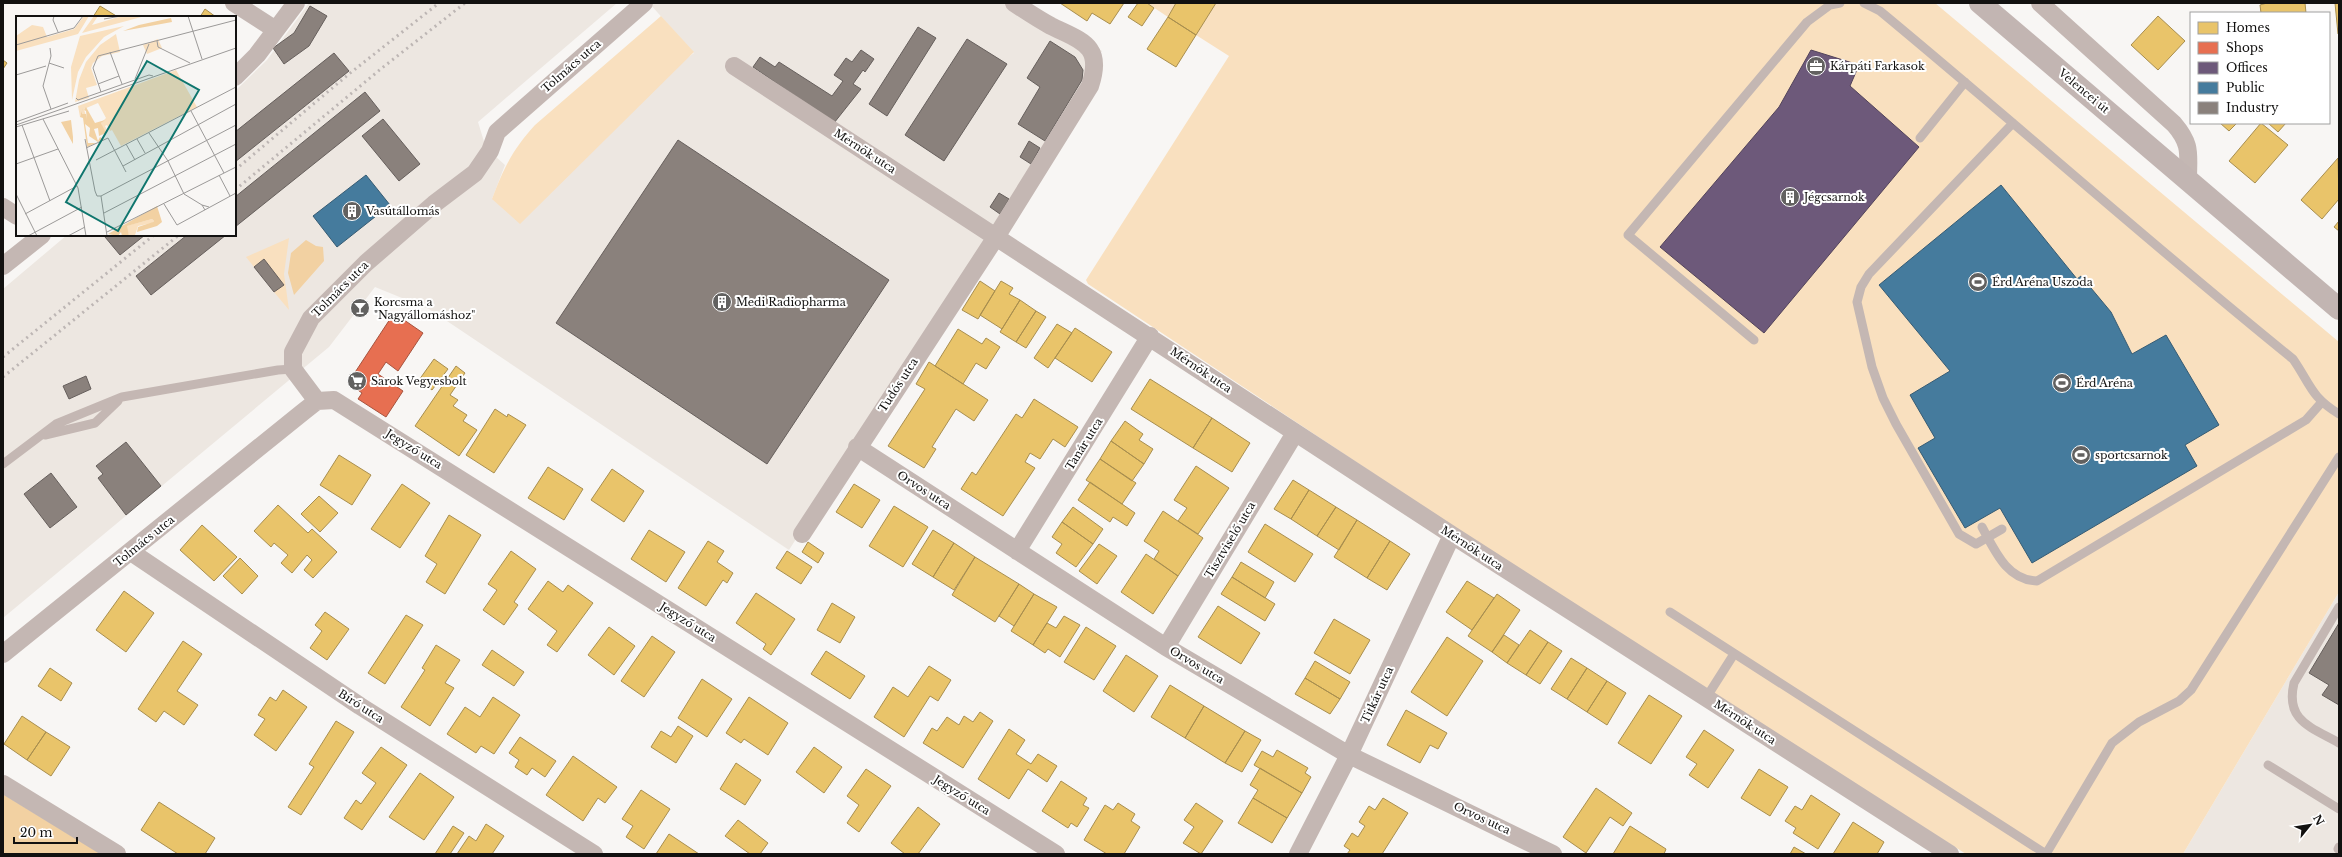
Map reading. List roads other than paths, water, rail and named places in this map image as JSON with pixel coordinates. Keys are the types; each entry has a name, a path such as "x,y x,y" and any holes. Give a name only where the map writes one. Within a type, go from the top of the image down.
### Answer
{"main road":[{"name":"Velencei út","path":"1980,3 2339,309"}],"street":[{"path":"234,3 276,30"},
{"path":"236,76 257,55 296,3"},
{"name":"Tolmács utca","path":"293,369 293,352 311,318 366,263 434,204 475,173 490,151 497,132 644,3"},
{"path":"996,236 1090,86 1095,70 1092,56 1084,43 1073,35 1051,26 1014,3"},
{"path":"2040,3 2174,124 2185,138 2188,149 2188,180"},
{"name":"Mérnök utca","path":"734,66 1150,336 1295,433 1452,535 1950,854"},
{"path":"3,207 16,215"},
{"path":"3,266 41,236"},
{"name":"Tudós utca","path":"802,534 857,447 996,236"},
{"name":"Tanár utca","path":"1017,551 1150,336"},
{"path":"293,369 317,401"},
{"name":"Jegyző utca","path":"317,401 326,400 341,403 1056,854"},
{"name":"Tolmács utca","path":"3,654 317,401"},
{"name":"Tisztviselő utca","path":"1166,647 1295,433"},
{"name":"Orvos utca","path":"857,447 1166,647 1349,755 1553,854"},
{"name":"Titkár utca","path":"1298,854 1349,755 1452,535"},
{"name":"Bíró utca","path":"131,552 360,706 594,854"},
{"path":"3,784 117,854"}],"lane":[{"path":"1754,340 1628,235 1807,22 1830,5 1840,3"},
{"path":"1864,3 1880,11 2293,359 2303,373 2310,389 2321,403 2339,414"},
{"path":"1920,138 1965,82"},
{"path":"2002,529 1976,544 1959,534 1896,424 1883,398 1872,367 1857,302 1861,287 1869,274 2013,123"},
{"path":"3,464 56,424 122,397 278,370 293,369"},
{"path":"40,436 95,423 122,397"},
{"path":"1982,527 2001,561 2014,573 2025,580 2037,581 2306,420 2321,403"},
{"path":"1670,612 2046,854 2112,743 2139,722 2179,701 2191,690 2339,457"},
{"path":"2339,607 2294,683 2291,694 2292,706 2296,716 2303,722 2339,743"},
{"path":"1706,698 1734,654"},
{"path":"2268,765 2339,809"}],"railway":[{"path":"236,169 349,74 439,3"},
{"path":"236,189 382,68 465,3"},
{"path":"3,357 153,236"},
{"path":"3,377 178,236"}],"place":[{"name":"Kárpáti Farkasok","path":"1816,66"},
{"name":"Jégcsarnok","path":"1790,197"},
{"name":"Vasútállomás","path":"352,211"},
{"name":"Érd Aréna Uszoda","path":"1978,282"},
{"name":"Medi Radiopharma","path":"722,302"},
{"name":"Korcsma a \"Nagyállomáshoz\"","path":"360,308"},
{"name":"Sarok Vegyesbolt","path":"357,381"},
{"name":"Érd Aréna","path":"2062,383"},
{"name":"sportcsarnok","path":"2081,455"}]}
